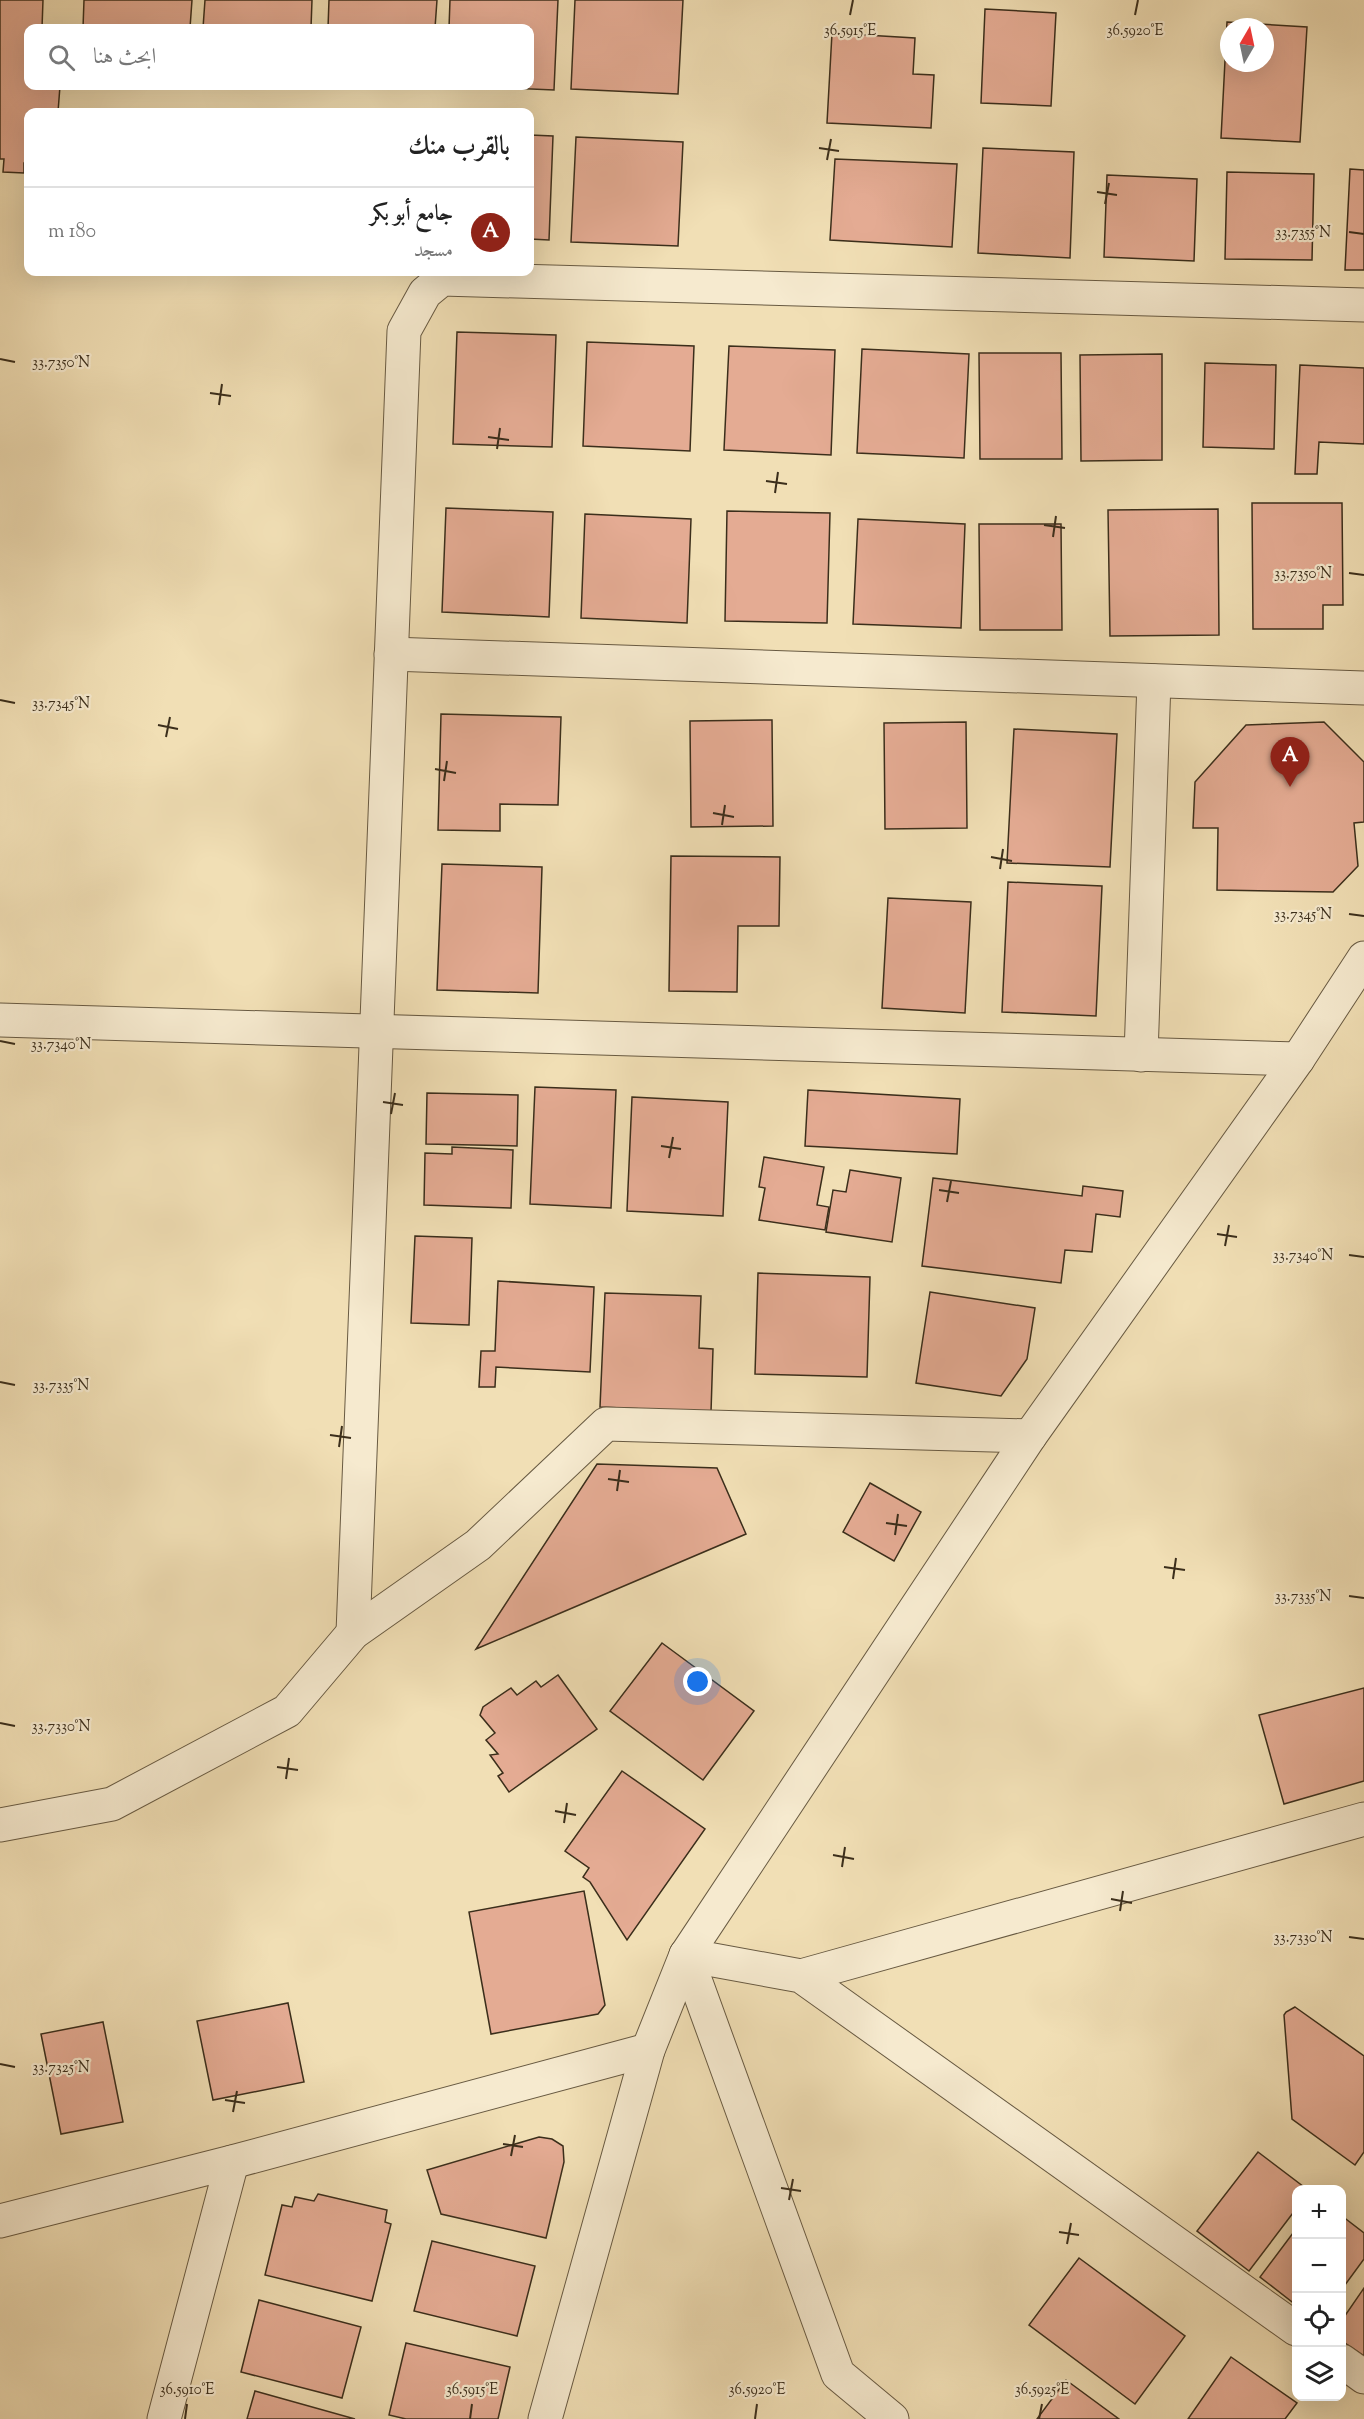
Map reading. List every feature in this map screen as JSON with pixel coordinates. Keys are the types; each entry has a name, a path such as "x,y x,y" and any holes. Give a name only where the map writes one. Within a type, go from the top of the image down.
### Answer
{"street":[{"path":"353,1632 404,331 425,293 442,279 1364,305"},
{"path":"391,654 1364,688"},
{"path":"1141,1055 1154,681"},
{"path":"545,2419 648,2050 686,1955 1030,1436 1298,1059 1364,958"},
{"path":"0,1020 1298,1059"},
{"path":"0,1825 112,1804 287,1711 353,1632 478,1545 606,1424 1030,1436"},
{"path":"801,1976 1364,1819"},
{"path":"686,1955 801,1976 1292,2326"},
{"path":"686,1955 838,2374 892,2419"},
{"path":"0,2221 232,2162 648,2050"},
{"path":"164,2419 232,2162"},
{"path":"1346,2364 1364,2377"}],"building":[{"path":"0,0 43,0 42,24 24,24 24,90 60,90 58,108 24,108 24,173 3,172 4,159 0,159"},
{"path":"84,0 192,0 190,24 83,24"},
{"path":"205,0 312,0 311,24 203,24"},
{"path":"329,0 437,0 435,24 328,24"},
{"path":"450,0 558,0 554,90 534,89 534,24 449,24"},
{"path":"575,0 683,0 678,94 571,89"},
{"path":"985,9 1056,13 1051,106 981,103"},
{"path":"1274,25 1307,27 1300,142 1221,138 1224,72 1274,72"},
{"path":"832,33 915,38 913,74 934,75 931,128 827,123"},
{"path":"534,135 553,136 549,240 534,239"},
{"path":"576,137 683,142 678,246 571,242"},
{"path":"983,148 1074,152 1070,258 978,253"},
{"path":"835,159 957,164 952,247 830,240"},
{"path":"1350,169 1364,170 1364,270 1345,270"},
{"path":"1227,172 1314,174 1312,260 1225,259"},
{"path":"1107,175 1197,179 1194,261 1104,257"},
{"path":"457,332 556,335 552,447 453,444"},
{"path":"587,342 694,346 690,451 583,446"},
{"path":"729,346 835,350 831,455 724,450"},
{"path":"862,349 969,354 964,458 857,453"},
{"path":"979,353 1061,353 1062,459 980,459"},
{"path":"1162,354 1162,460 1081,461 1080,355"},
{"path":"1205,363 1276,365 1274,449 1203,447"},
{"path":"1300,365 1364,368 1364,444 1319,442 1317,474 1295,474"},
{"path":"1252,503 1342,503 1343,605 1323,605 1323,629 1253,629"},
{"path":"446,508 553,512 549,617 442,612"},
{"path":"1218,509 1219,635 1110,636 1108,510"},
{"path":"727,511 830,513 827,623 725,621"},
{"path":"585,514 691,519 687,623 581,618"},
{"path":"858,519 965,524 961,628 853,624"},
{"path":"979,524 1061,524 1062,630 980,630"},
{"path":"441,714 561,717 558,805 500,804 500,831 438,830"},
{"path":"772,720 773,826 691,827 690,721"},
{"path":"966,722 967,828 885,829 884,723"},
{"path":"1324,722 1364,762 1364,822 1354,823 1358,866 1333,892 1217,890 1218,828 1193,828 1195,782 1246,725"},
{"path":"1014,729 1117,734 1110,867 1007,863"},
{"path":"671,856 780,857 779,926 738,926 737,992 669,991"},
{"path":"442,864 542,867 538,993 437,990"},
{"path":"1008,882 1102,886 1096,1016 1002,1012"},
{"path":"888,898 971,902 965,1013 882,1008"},
{"path":"535,1087 616,1090 611,1208 530,1204"},
{"path":"808,1090 960,1099 957,1154 805,1146"},
{"path":"427,1093 518,1095 517,1146 426,1144"},
{"path":"632,1097 728,1102 723,1216 627,1211"},
{"path":"452,1147 513,1150 511,1208 424,1205 425,1153 452,1154"},
{"path":"764,1157 824,1167 817,1205 829,1207 825,1230 759,1220 765,1188 759,1187"},
{"path":"850,1170 901,1178 892,1242 826,1232 833,1190 846,1192"},
{"path":"933,1178 1082,1196 1083,1186 1123,1191 1120,1217 1096,1214 1092,1252 1065,1250 1061,1283 922,1266"},
{"path":"415,1236 472,1238 469,1325 411,1323"},
{"path":"758,1273 870,1277 867,1377 755,1374"},
{"path":"498,1281 594,1287 590,1372 496,1367 495,1387 479,1387 481,1351 495,1351"},
{"path":"930,1292 1035,1308 1027,1359 1001,1396 916,1383"},
{"path":"605,1293 701,1296 699,1348 713,1349 711,1412 600,1407"},
{"path":"597,1464 717,1468 746,1534 476,1649"},
{"path":"870,1483 921,1512 894,1561 843,1532"},
{"path":"662,1643 754,1711 703,1780 610,1711"},
{"path":"558,1675 597,1729 509,1792 498,1776 503,1773 490,1755 498,1754 486,1740 495,1733 480,1715 483,1707 511,1688 517,1695 536,1681 541,1687"},
{"path":"1364,1688 1364,1781 1284,1804 1259,1715"},
{"path":"622,1771 705,1829 627,1940 590,1882 583,1877 589,1868 565,1851"},
{"path":"584,1891 605,2005 598,2014 491,2034 469,1912"},
{"path":"288,2003 304,2082 213,2100 197,2021"},
{"path":"1295,2007 1364,2056 1364,2152 1355,2165 1292,2119 1284,2015"},
{"path":"103,2022 123,2122 61,2134 41,2034"},
{"path":"539,2137 552,2139 563,2146 564,2162 546,2238 441,2214 427,2170"},
{"path":"1258,2152 1301,2185 1292,2185 1292,2214 1249,2271 1197,2231"},
{"path":"318,2194 387,2210 385,2222 391,2224 372,2301 265,2275 282,2205 292,2207 295,2197 314,2201"},
{"path":"1346,2219 1364,2233 1364,2259 1346,2284"},
{"path":"1292,2234 1292,2302 1260,2277"},
{"path":"432,2241 535,2266 517,2336 414,2311"},
{"path":"1079,2258 1185,2336 1135,2404 1029,2325"},
{"path":"1364,2288 1364,2356 1346,2344 1346,2314"},
{"path":"259,2300 361,2327 342,2398 241,2372"},
{"path":"406,2343 510,2367 498,2419 406,2419 389,2415"},
{"path":"1231,2357 1297,2403 1285,2419 1188,2419"},
{"path":"1066,2380 1119,2419 1037,2419"},
{"path":"255,2391 355,2419 247,2419"}],"place":[{"name":"جامع أبو بكر","path":"1290,787"}]}
